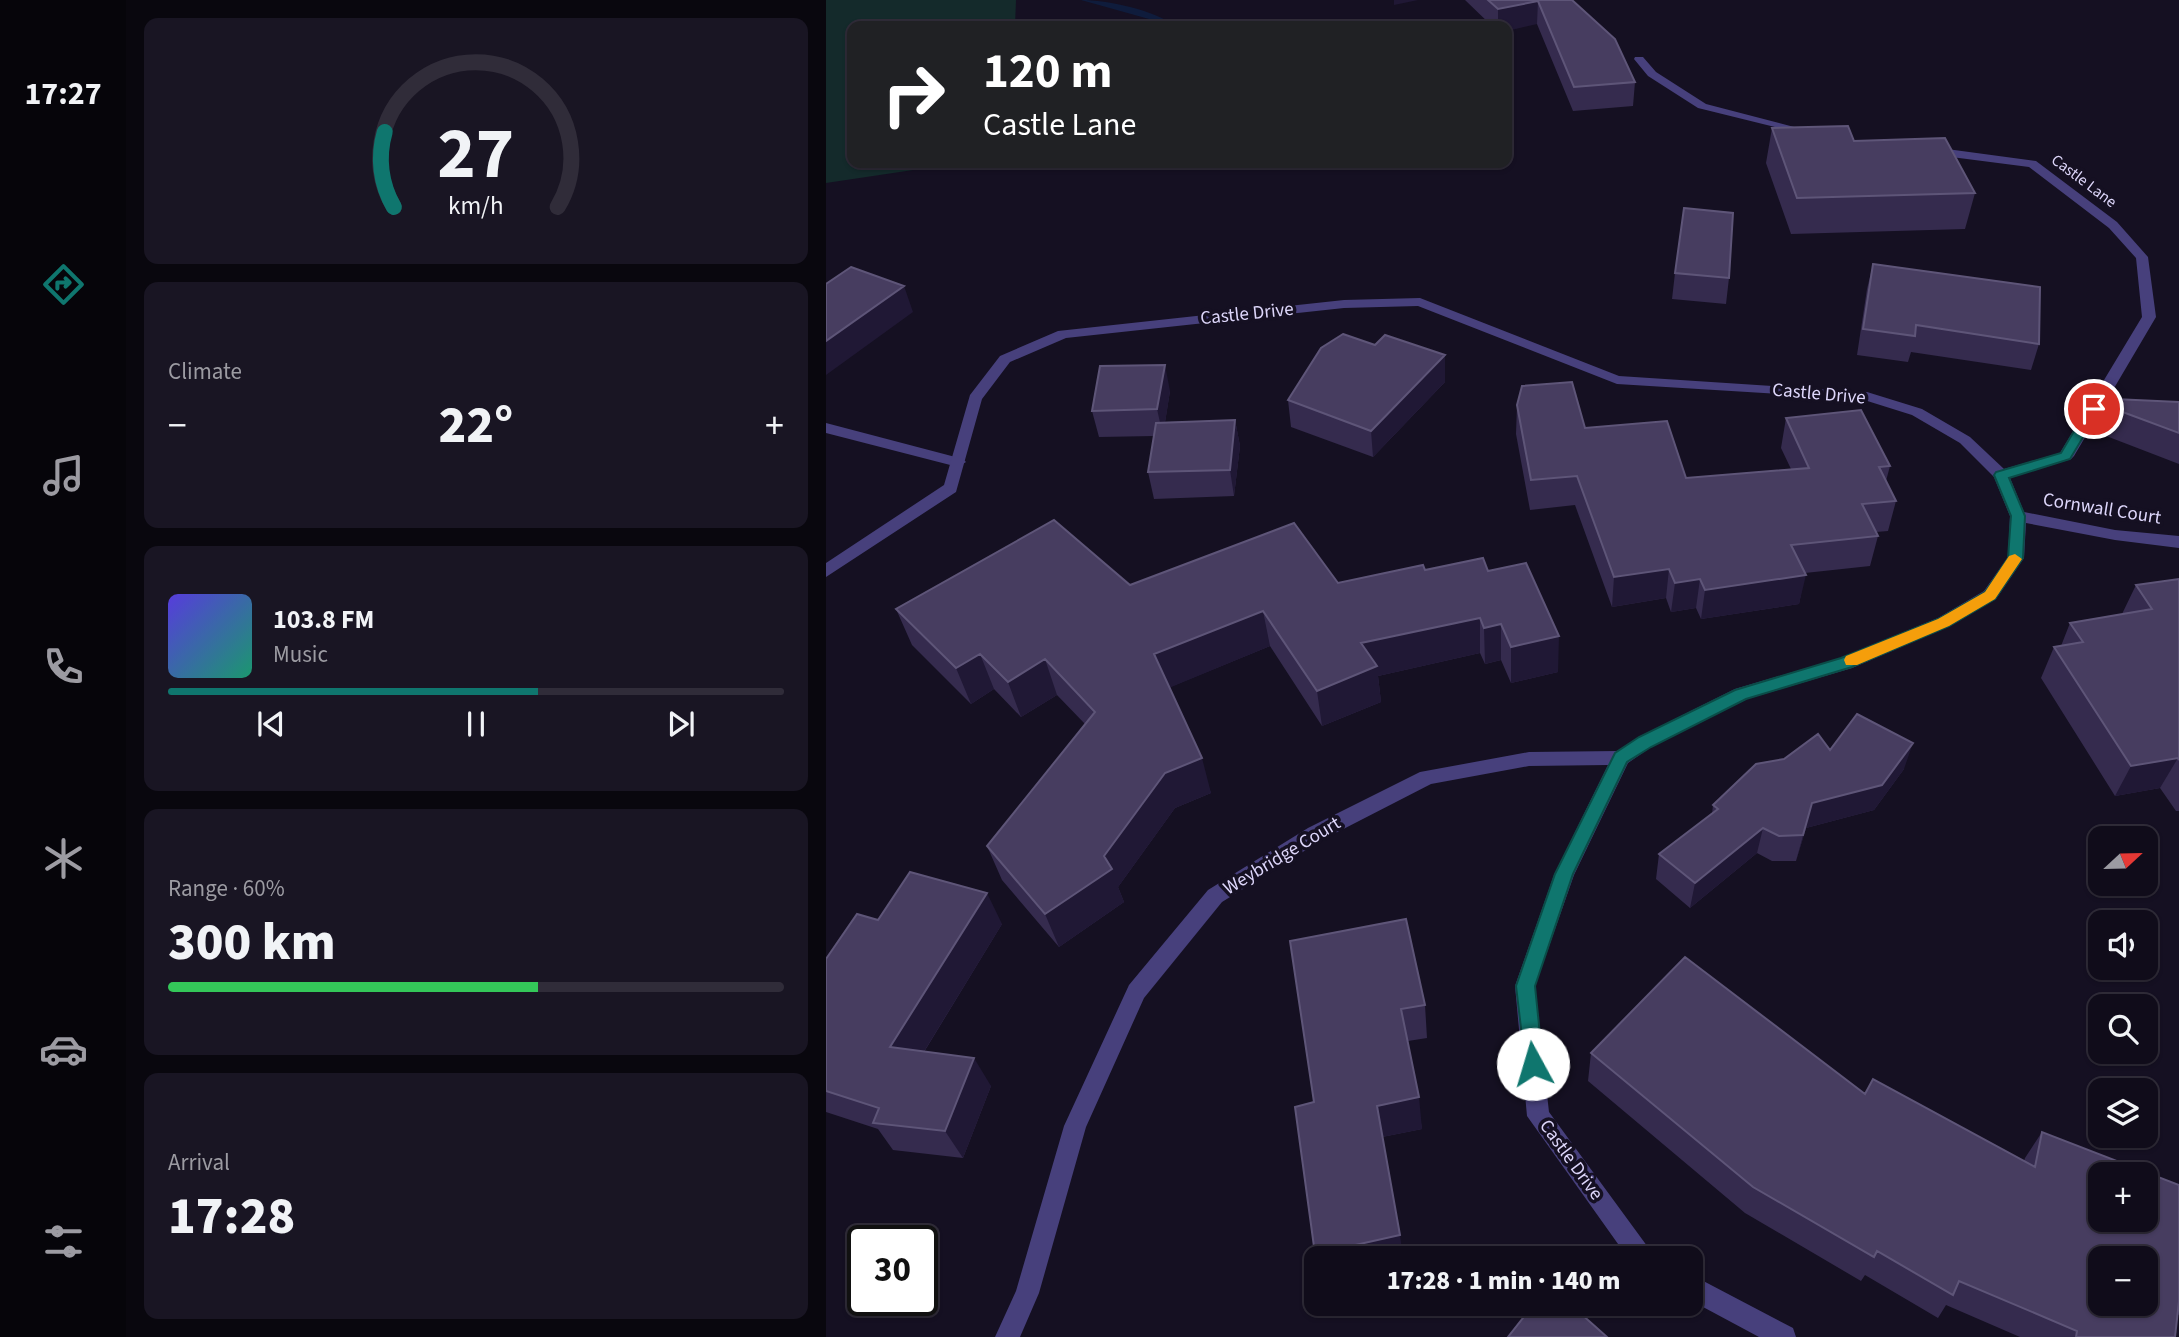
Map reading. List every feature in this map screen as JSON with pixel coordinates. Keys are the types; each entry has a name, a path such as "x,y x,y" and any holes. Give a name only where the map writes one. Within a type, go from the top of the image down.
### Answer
{"street":[{"path":"1639,60 1651,74 1702,106 1829,137"},
{"name":"Castle Lane","path":"1923,150 2032,164 2113,225 2143,257 2149,317 2066,456 2001,475"},
{"name":"Castle Drive","path":"826,571 951,488 975,398 1005,359 1063,334 1344,304 1420,302 1617,380 1862,395 1917,412 1965,440 2001,475 2018,516 2016,558 1990,595 1944,622 1846,663 1741,694 1645,742 1621,758 1564,874 1525,986 1538,1115 1633,1246"},
{"path":"826,428 958,463"},
{"name":"Cornwall Court","path":"2018,516 2115,535 2179,542"},
{"name":"Weybridge Court","path":"1007,1337 1027,1293 1075,1126 1136,992 1215,896 1315,834 1427,777 1529,759 1621,758"},
{"path":"1703,1293 1784,1337"}],"green space":[{"path":"826,0 1016,0 1015,21 847,21 847,168 926,168 826,183"}],"building":[{"path":"1488,0 1572,0 1615,39 1635,82 1574,87 1538,1 1498,9"},
{"path":"1848,126 1854,141 1945,138 1975,193 1797,198 1772,128"},
{"path":"1684,208 1733,213 1729,278 1675,273"},
{"path":"1873,264 2040,287 2039,344 1916,325 1915,336 1863,329"},
{"path":"851,267 904,286 826,341 826,284"},
{"path":"1343,334 1375,345 1385,335 1445,355 1371,431 1288,400 1321,348"},
{"path":"1165,365 1157,409 1092,411 1100,366"},
{"path":"1572,382 1585,428 1667,421 1686,478 1809,468 1786,418 1861,410 1890,466 1879,467 1896,501 1862,504 1878,536 1791,545 1806,575 1705,590 1700,579 1675,583 1669,569 1614,577 1577,476 1531,480 1517,405 1522,386"},
{"path":"2114,399 2179,402 2179,433 2112,408"},
{"path":"1235,420 1230,470 1148,472 1156,423"},
{"path":"1054,520 1130,585 1294,523 1338,583 1423,565 1425,570 1483,558 1488,571 1526,563 1559,636 1511,647 1501,624 1484,628 1480,618 1361,643 1377,666 1317,691 1263,611 1154,654 1202,758 1165,773 1104,856 1112,869 1045,914 987,846 1095,712 1045,659 1008,682 980,654 956,668 896,609"},
{"path":"2179,579 2179,760 2178,758 2131,766 2054,647 2083,642 2070,623 2152,609 2136,585"},
{"path":"1857,714 1913,743 1882,785 1812,803 1803,835 1779,836 1763,828 1695,883 1659,854 1718,809 1713,805 1756,764 1784,759 1818,734 1830,750"},
{"path":"910,872 987,893 890,1047 974,1058 945,1131 873,1123 879,1108 826,1091 826,959 857,914 878,920"},
{"path":"1406,919 1425,1005 1401,1009 1419,1097 1377,1106 1400,1235 1351,1246 1314,1246 1295,1107 1314,1102 1290,941"},
{"path":"1685,957 1865,1094 1873,1079 2035,1167 2042,1132 2120,1162 2088,1162 2088,1232 2158,1232 2158,1177 2179,1185 2179,1301 2175,1337 2076,1337 2077,1331 1959,1281 1953,1295 1877,1251 1874,1257 1753,1187 1591,1053"},
{"path":"1525,1316 1583,1316 1607,1337 1508,1337"}],"waterway":[{"path":"1086,0 1160,21"}],"slow traffic":[{"path":"1852,660 1944,622 1990,595 2015,559"}],"route":[{"path":"1533,1064 1525,986 1564,874 1621,758 1645,742 1741,694 1846,663 1944,622 1990,595 2016,558 2018,516 2001,475 2066,456 2094,409"}]}
